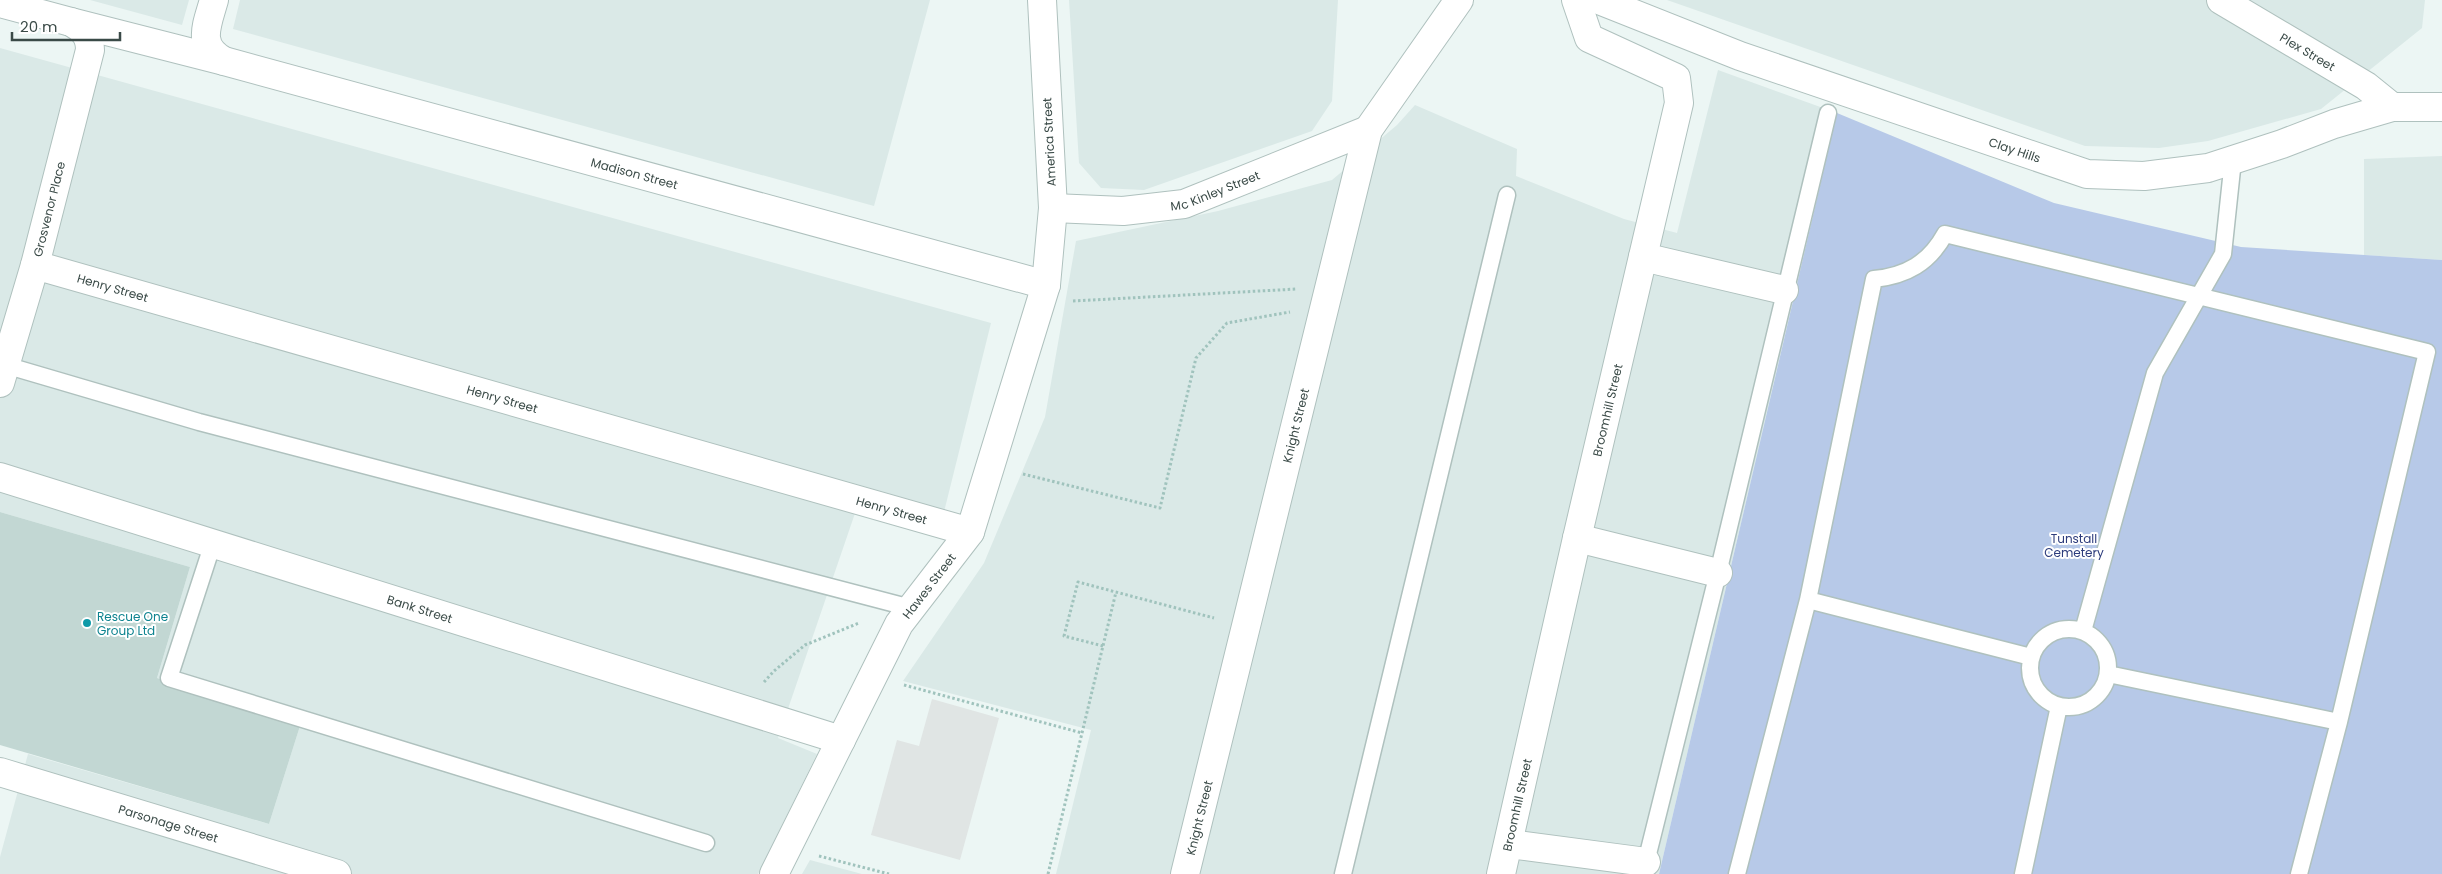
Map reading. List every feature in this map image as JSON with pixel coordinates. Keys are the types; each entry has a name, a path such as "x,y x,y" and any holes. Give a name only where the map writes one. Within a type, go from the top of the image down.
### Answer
{"street":[{"path":"214,0 207,26 206,40 216,54"},
{"name":"America Street","path":"1042,0 1052,208 1043,294"},
{"name":"Knight Street","path":"1185,874 1368,130 1459,0"},
{"name":"Broomhill Street","path":"1501,874 1577,538 1679,103 1676,78 1589,38 1576,0"},
{"name":"Clay Hills","path":"1599,0 1740,56 2087,174 2144,176 2208,168 2282,144 2334,124 2392,107 2442,107"},
{"name":"Plex Street","path":"2222,0 2366,86 2392,107"},
{"name":"Madison Street","path":"0,3 79,28 216,54 1043,294"},
{"name":"Grosvenor Place","path":"3,374 34,265 90,50 90,42 79,28"},
{"name":"Mc Kinley Street","path":"1052,208 1123,211 1184,204 1368,130"},
{"path":"1643,257 1784,290"},
{"name":"Henry Street","path":"34,265 970,532"},
{"name":"Hawes Street","path":"774,874 872,677 908,612 970,532 1043,294"},
{"name":"Bank Street","path":"0,477 841,740"},
{"path":"1577,538 1718,573"},
{"name":"Parsonage Street","path":"0,772 337,874"},
{"path":"1509,844 1646,862"}],"lane":[{"path":"1646,862 1718,573 1784,290 1828,113"},
{"path":"2083,631 2155,373 2223,254 2234,160"},
{"path":"1343,874 1507,195"},
{"path":"1738,874 1808,600 1874,279 1894,277 1914,268 1936,250 1945,234 2427,352 2339,722 2300,874"},
{"path":"3,374 198,422 908,612"},
{"path":"213,543 169,678 706,843"},
{"path":"1808,600 2031,657"},
{"path":"2070,628 2083,631 2093,636 2103,647 2108,660 2108,674 2104,686 2098,695 2086,703 2073,707 2060,706 2045,700 2036,690 2030,677 2031,657 2034,647 2043,636 2056,630 2070,628"},
{"path":"2108,674 2339,722"},
{"path":"2023,874 2060,706"}],"path":[{"path":"1043,294 1328,296"},
{"path":"990,466 1160,508 1196,358 1227,323 1328,296"},
{"path":"1103,646 1064,636 1078,582 1246,627"},
{"path":"1048,874 1116,592"},
{"path":"742,709 774,671 805,645 860,623 908,612"},
{"path":"872,677 1082,733"},
{"path":"786,847 889,874"}],"shaded area":[{"path":"90,0 189,0 182,25"},
{"path":"240,0 930,0 874,206 233,29"},
{"path":"1069,0 1338,0 1332,101 1312,131 1144,190 1101,188 1079,163"},
{"path":"1667,0 2425,0 2422,28 2321,109 2208,141 2159,148 2085,146"},
{"path":"0,48 991,323 942,520 864,487 778,738 817,754 758,874 0,874 0,857 28,754 269,824 300,726 157,678 190,567 0,512"},
{"path":"1718,70 1837,113 1659,874 1056,874 1091,730 903,681 984,563 1045,417 1076,241 1218,211 1332,180 1397,125 1415,105 1517,149 1516,176 1624,219 1677,233"},
{"path":"2442,156 2442,260 2364,255 2364,159"},
{"path":"932,699 999,718 960,860 871,835 897,740 919,746"},
{"path":"810,860 862,874 802,874"}],"green space":[{"name":"Tunstall Cemetery","path":"1837,113 2054,203 2241,247 2442,260 2442,874 1659,874"}],"building":[{"name":"Rescue One Group Ltd","path":"0,512 190,567 157,678 300,726 269,824 0,745"}],"place":[{"name":"Rescue One Group Ltd","path":"87,623"}]}
